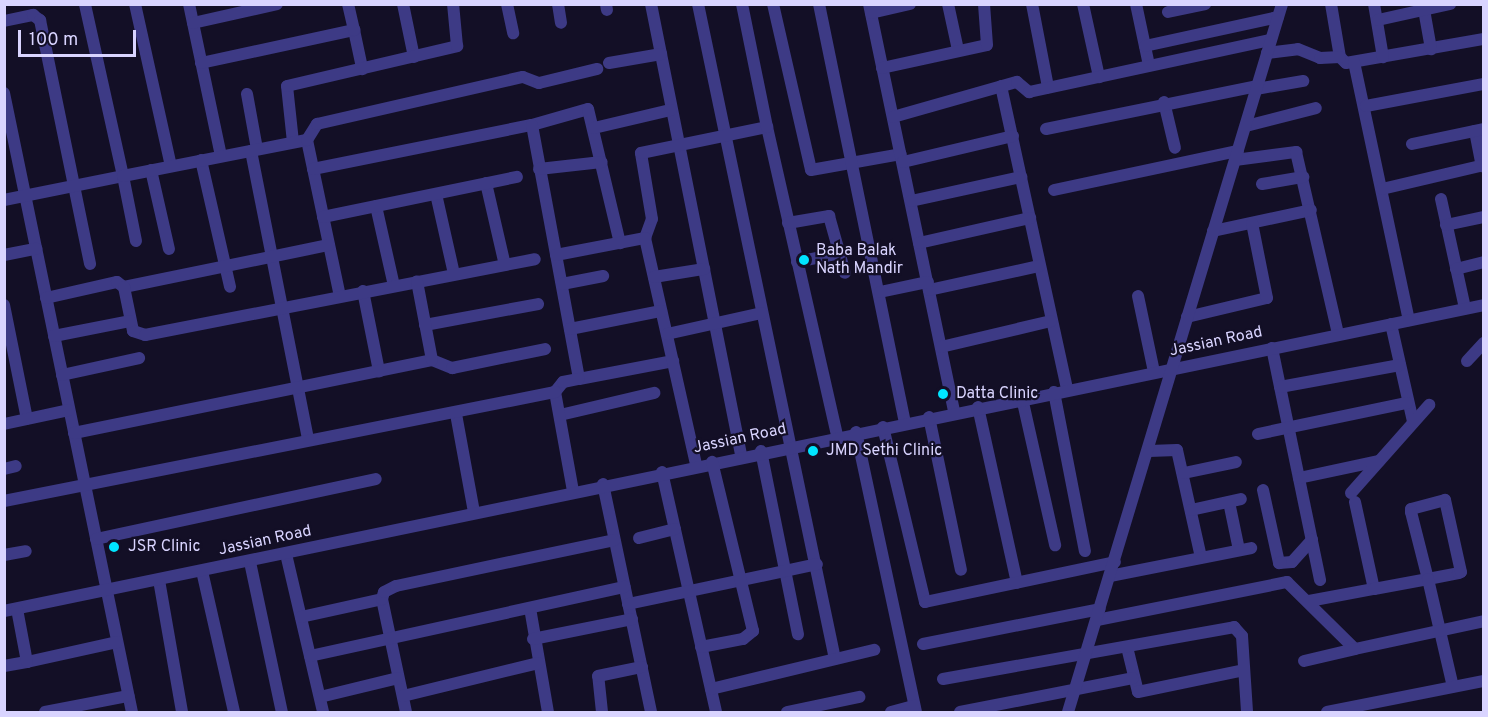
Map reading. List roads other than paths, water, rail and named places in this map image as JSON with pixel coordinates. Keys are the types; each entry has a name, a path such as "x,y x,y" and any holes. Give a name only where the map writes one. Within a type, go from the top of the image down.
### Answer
{"street":[{"path":"85,4 136,241"},
{"path":"135,4 171,166"},
{"path":"189,4 221,156"},
{"path":"193,23 277,4"},
{"path":"348,4 362,69"},
{"path":"403,4 414,57"},
{"path":"293,142 284,99 287,86 414,57 460,43 453,4"},
{"path":"507,4 513,33"},
{"path":"558,4 561,23"},
{"path":"651,4 741,455"},
{"path":"698,4 789,446 817,564 835,659"},
{"path":"773,4 808,166 813,172 902,158 1013,136"},
{"path":"819,4 851,165 880,292 904,422"},
{"path":"910,4 870,9 954,412"},
{"path":"948,4 958,50"},
{"path":"882,68 989,43 984,4"},
{"path":"1032,4 1048,87"},
{"path":"1083,4 1099,77"},
{"path":"1136,4 1149,65"},
{"path":"1167,12 1205,4"},
{"path":"1331,4 1340,57"},
{"path":"1374,4 1383,57"},
{"path":"1378,20 1424,7 1450,4"},
{"path":"743,5 767,127 837,436"},
{"path":"1424,7 1431,49"},
{"path":"1145,46 1280,11"},
{"path":"1068,712 1089,650 1149,451 1171,368 1280,11"},
{"path":"4,21 33,15 40,20 90,264"},
{"path":"201,63 354,30"},
{"path":"893,117 1019,82 1029,92 1149,65 1268,46 1298,49 1320,58 1340,57 1354,62 1484,39"},
{"path":"609,63 661,54"},
{"path":"1354,62 1366,106 1409,320"},
{"path":"340,296 307,140 317,123 523,77 539,82 597,69"},
{"path":"1046,129 1164,102 1303,81"},
{"path":"1366,106 1484,84"},
{"path":"1001,86 1051,321 1085,551"},
{"path":"4,93 105,591 132,712"},
{"path":"247,94 254,150 308,439"},
{"path":"1164,102 1174,147"},
{"path":"313,169 532,125 586,108 594,128 620,243"},
{"path":"1246,126 1316,108"},
{"path":"594,128 671,111"},
{"path":"532,125 579,379"},
{"path":"696,465 645,238 652,219 640,155 678,143 767,127"},
{"path":"1383,189 1483,166 1479,130 1412,144"},
{"path":"4,200 307,140"},
{"path":"1054,190 1237,155 1292,150 1303,177 1338,334"},
{"path":"201,160 230,287"},
{"path":"539,169 602,162"},
{"path":"151,170 169,249"},
{"path":"323,217 517,177"},
{"path":"911,201 1021,177"},
{"path":"1262,184 1303,177"},
{"path":"486,183 505,264"},
{"path":"436,194 454,274"},
{"path":"1441,199 1465,308"},
{"path":"376,206 394,285"},
{"path":"1213,231 1311,210"},
{"path":"788,223 829,216 845,273"},
{"path":"1446,225 1484,217"},
{"path":"919,243 1030,218"},
{"path":"1187,317 1267,298 1252,223"},
{"path":"556,255 645,238"},
{"path":"46,298 113,283 124,287 329,245"},
{"path":"4,255 36,249"},
{"path":"797,262 840,253"},
{"path":"124,287 130,321 135,334 145,335 284,306 535,259"},
{"path":"1456,269 1484,262"},
{"path":"880,292 928,286 1039,266"},
{"path":"654,277 704,269"},
{"path":"562,284 603,276"},
{"path":"417,281 432,360"},
{"path":"363,291 379,371"},
{"path":"1138,296 1154,372"},
{"path":"425,325 538,304"},
{"name":"Jassian Road","path":"11,610 250,562 741,455 1484,304"},
{"path":"4,305 27,419"},
{"path":"570,329 661,311"},
{"path":"667,334 762,313"},
{"path":"54,336 130,321"},
{"path":"941,347 1051,321"},
{"path":"1391,324 1413,422"},
{"path":"1467,361 1484,343"},
{"path":"1272,348 1320,580"},
{"path":"74,433 432,360 452,368 545,349"},
{"path":"62,375 139,358"},
{"path":"4,501 308,439 456,414 555,392 563,382 673,361"},
{"path":"1280,387 1400,365"},
{"path":"555,392 573,490"},
{"path":"560,415 654,393"},
{"path":"1022,398 1055,545"},
{"path":"1258,434 1407,403"},
{"path":"1374,589 1353,497 1379,461 1429,405"},
{"path":"978,407 1017,583"},
{"path":"4,424 69,410"},
{"path":"456,414 474,512"},
{"path":"929,417 961,570"},
{"path":"883,427 924,600 1115,562"},
{"path":"856,432 915,709 891,712"},
{"path":"1149,451 1177,450 1201,557"},
{"path":"761,452 798,634"},
{"path":"1299,478 1379,461"},
{"path":"701,647 753,633 712,462"},
{"path":"1184,473 1236,462"},
{"path":"662,472 716,712"},
{"path":"96,538 376,479"},
{"path":"603,484 651,712"},
{"path":"1263,490 1279,563 1292,562 1312,540"},
{"path":"1110,576 1245,549 1235,500 1191,510"},
{"path":"1309,601 1428,579 1463,568 1443,500 1411,509 1428,579 1453,687"},
{"path":"639,538 675,529"},
{"path":"406,712 382,599 384,592 396,586 614,540"},
{"path":"4,555 26,551"},
{"path":"286,554 323,712"},
{"path":"250,562 282,712"},
{"path":"628,604 817,564"},
{"path":"202,570 234,712"},
{"path":"159,580 182,712"},
{"path":"923,644 1282,582 1309,601 1355,649"},
{"path":"310,656 625,587"},
{"path":"301,617 382,599"},
{"path":"530,608 533,639 547,712"},
{"path":"11,610 27,662"},
{"path":"533,639 632,619"},
{"path":"1304,661 1484,621"},
{"path":"943,680 1089,650 1127,647 1234,627 1242,636 1246,712"},
{"path":"4,666 117,642"},
{"path":"1127,647 1138,692 1244,670"},
{"path":"711,689 874,650"},
{"path":"403,696 537,663"},
{"path":"602,712 598,676 642,667"},
{"path":"320,697 398,678"},
{"path":"960,712 1133,678"},
{"path":"1327,712 1484,681"},
{"path":"45,712 128,696"},
{"path":"787,712 859,697"}],"place":[{"name":"Baba Balak Nath Mandir","path":"804,260"},
{"name":"Datta Clinic","path":"943,394"},
{"name":"JMD Sethi Clinic","path":"813,451"},
{"name":"JSR Clinic","path":"114,547"}]}
